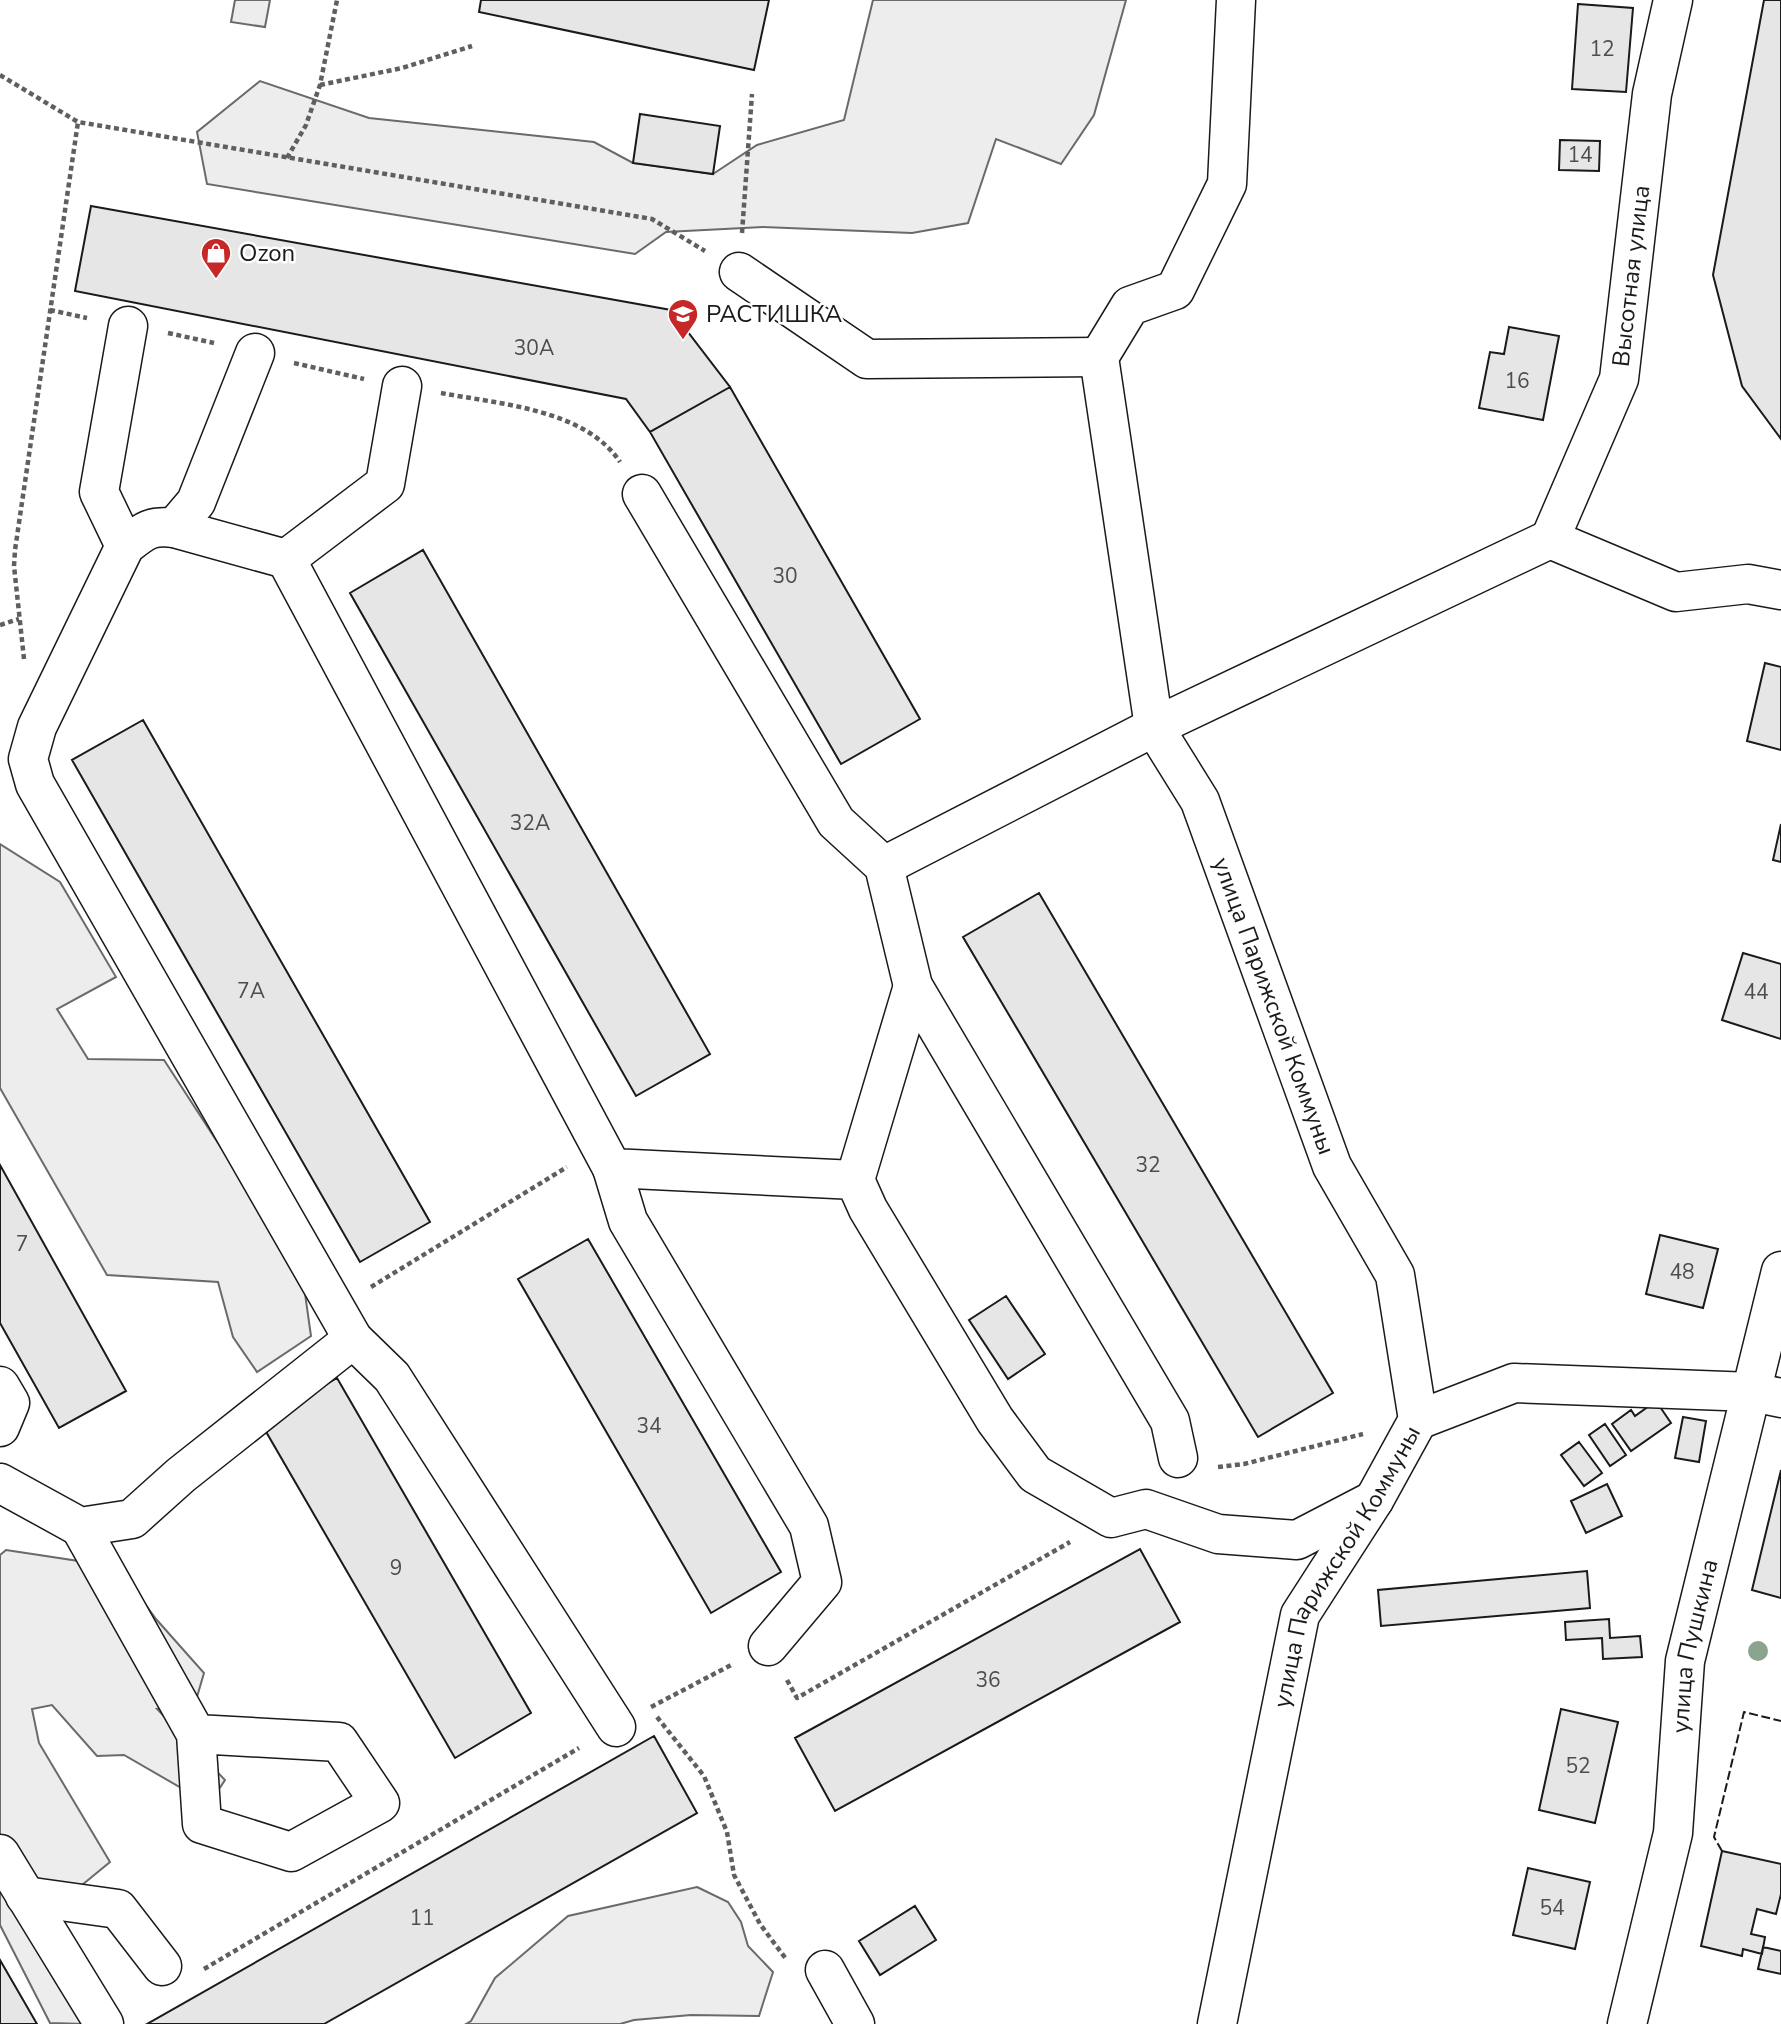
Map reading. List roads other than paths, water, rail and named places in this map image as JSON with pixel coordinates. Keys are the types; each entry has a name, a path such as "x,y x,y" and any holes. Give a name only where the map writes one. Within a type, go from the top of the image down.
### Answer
{"street":[{"path":"739,272 867,359 1099,358 1130,306 1175,290 1227,184 1236,0"},
{"name":"Высотная улица","path":"1550,539 1619,379 1652,94 1673,0"},
{"path":"125,545 99,492 128,326"},
{"path":"174,528 196,502 255,353"},
{"name":"улица Парижской Коммуны","path":"1099,358 1154,727 1200,801 1332,1166 1395,1275 1418,1420 1374,1500 1300,1615 1217,2024"},
{"path":"286,559 385,484 386,383"},
{"path":"642,494 836,822 884,866 914,986 1170,1421 1178,1458"},
{"path":"615,1727 392,1377 344,1324 35,784 28,759 37,727 125,545 140,534 156,526 174,528 286,559 606,1157 628,1221 809,1526 822,1582 768,1646"},
{"path":"884,866 1154,727 1550,539 1676,592 1748,584 1781,590"},
{"path":"914,986 855,1180 868,1209 995,1420 1035,1474 1111,1518 1146,1509 1218,1534 1297,1540 1374,1500"},
{"path":"606,1157 855,1180"},
{"name":"улица Пушкина","path":"1627,2024 1673,1833 1685,1661 1766,1395 1781,1271"},
{"path":"80,1527 132,1519 344,1324"},
{"path":"1418,1420 1514,1383 1766,1395"},
{"path":"0,1386 10,1403 0,1427"},
{"path":"0,1483 80,1527 196,1734 202,1824 291,1852 380,1804 339,1742 196,1734"},
{"path":"0,1854 104,2024"},
{"path":"25,1896 118,1909 178,1970"},
{"path":"825,1970 855,2024"}],"place":[{"name":"Ozon","path":"216,280"},
{"name":"РАСТИШКА","path":"683,341"}]}
